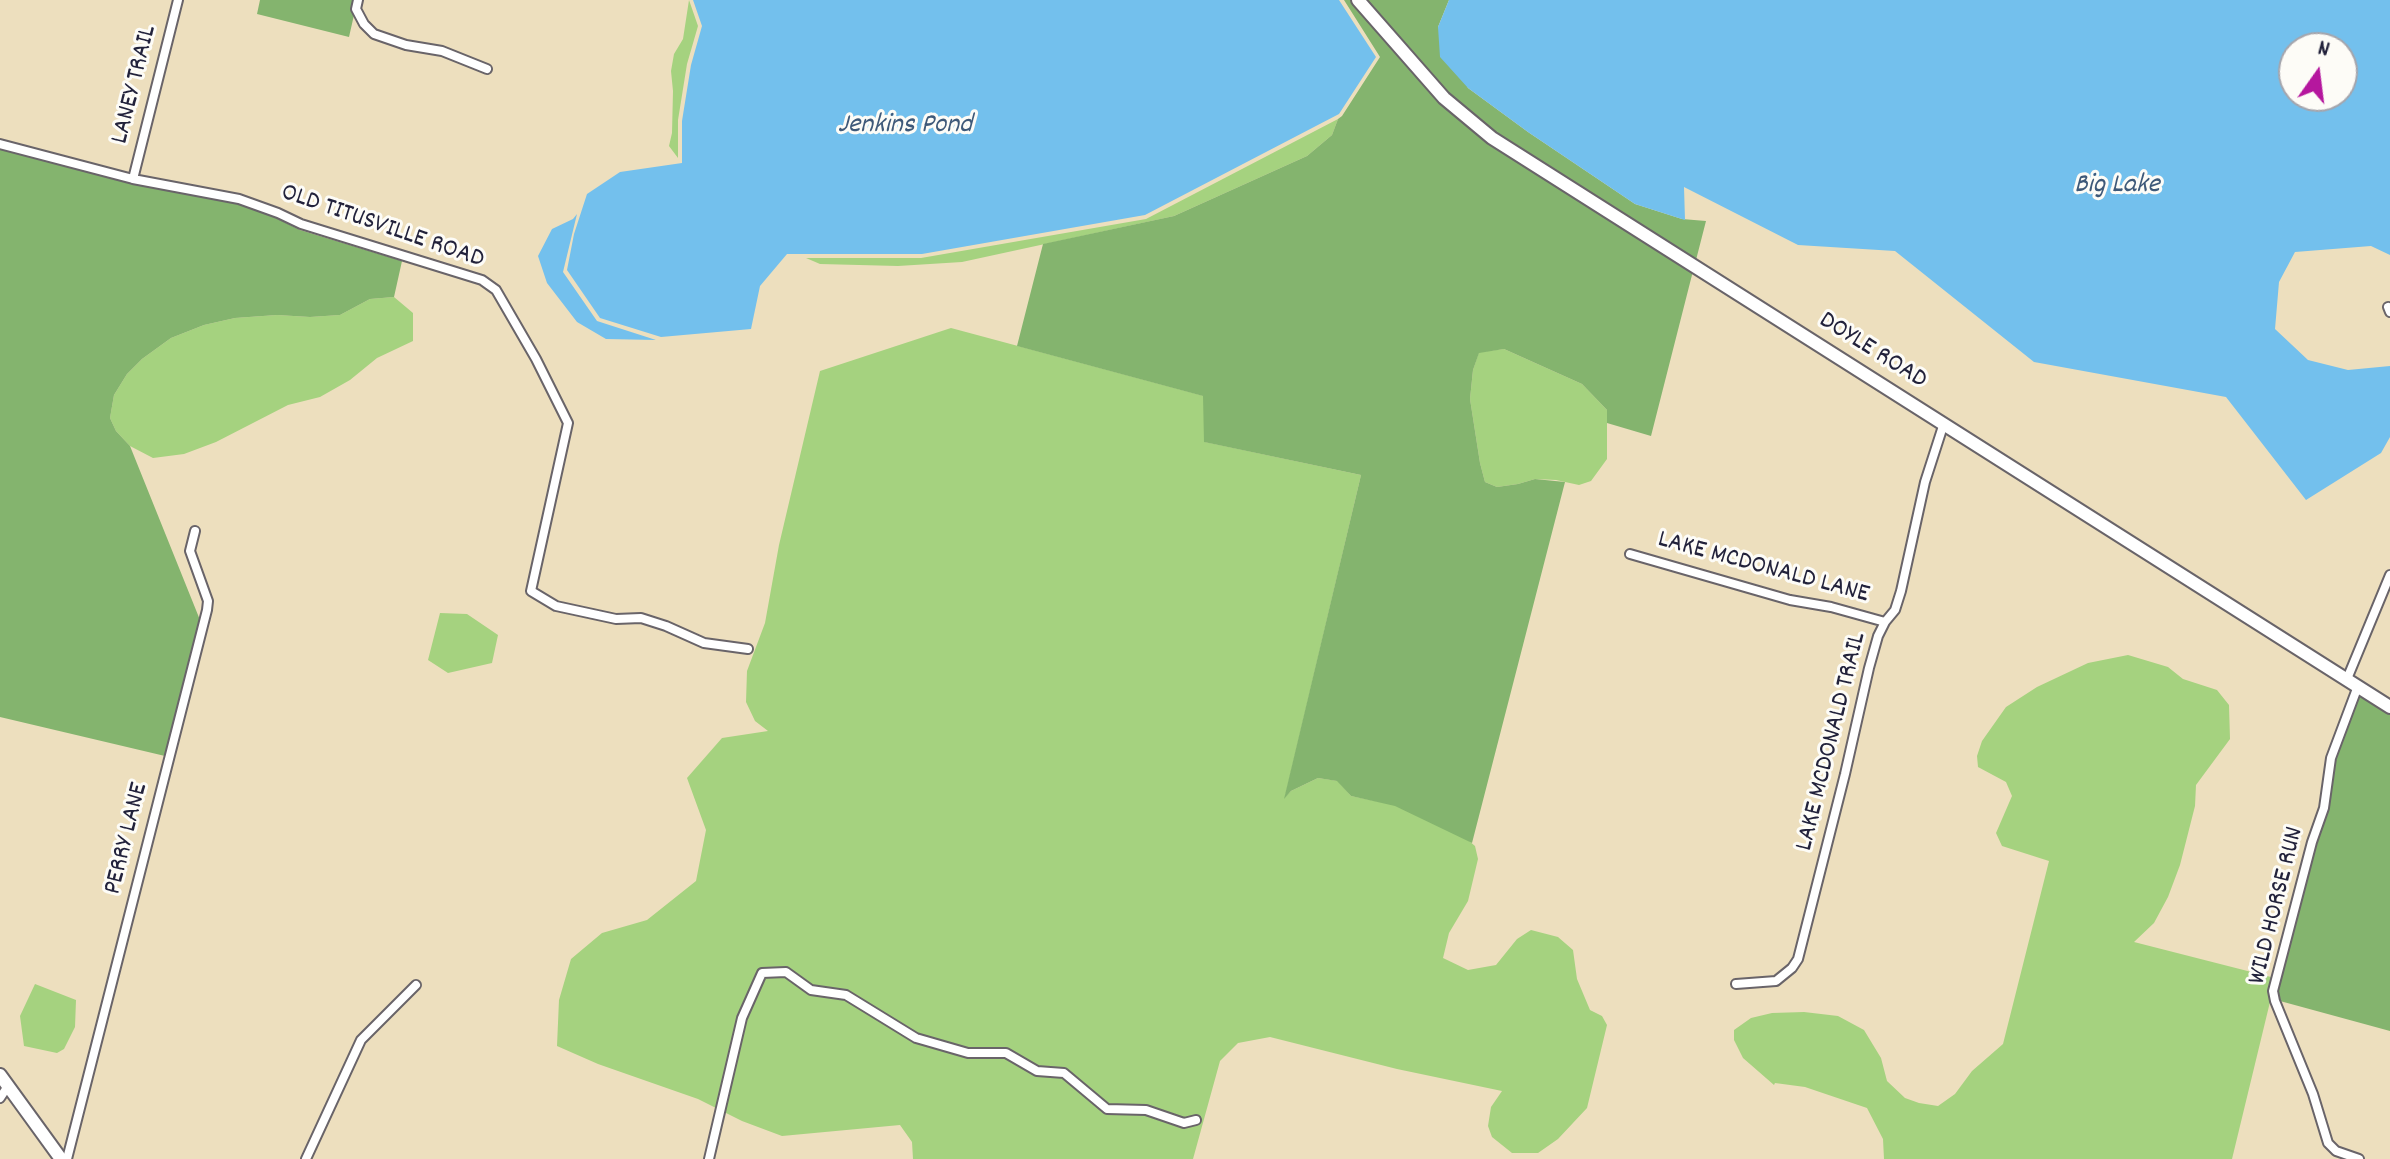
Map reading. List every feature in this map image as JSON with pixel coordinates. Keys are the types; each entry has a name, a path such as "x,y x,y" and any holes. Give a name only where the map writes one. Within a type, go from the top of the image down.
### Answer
{"main road":[{"name":"DOYLE ROAD","path":"1358,0 1444,98 1492,138 2390,707"},
{"path":"0,1075 64,1159"}],"street":[{"name":"LANEY TRAIL","path":"133,179 178,0"},
{"path":"358,0 356,9 374,34 406,45 442,51 487,69"},
{"name":"OLD TITUSVILLE ROAD","path":"0,144 133,179 239,199 301,224 482,280 496,290 568,423 531,591 556,606 616,619 641,618 704,643 748,649"},
{"name":"LAKE MCDONALD TRAIL","path":"1736,984 1776,981 1798,959 1869,668 1885,622 1895,610 1901,591 1925,482 1944,423"},
{"name":"PERRY LANE","path":"64,1159 207,610 206,593 190,551 195,531"},
{"name":"LAKE MCDONALD LANE","path":"1630,554 1790,600 1831,607 1885,622"},
{"name":"WILD HORSE RUN","path":"2359,1159 2342,1154 2328,1143 2313,1094 2273,991 2312,842 2324,808 2331,758 2352,683 2390,575"},
{"path":"709,1159 742,1018 762,973 786,972 811,990 846,995 916,1038 968,1053 1006,1053 1037,1071 1064,1073 1107,1109 1146,1110 1184,1123 1196,1120"},
{"path":"306,1159 361,1040 416,985"},
{"path":"0,1098 8,1086"}],"green space":[{"path":"260,0 354,0 349,37 257,14"},
{"path":"689,0 698,26 687,64 678,120 678,158 669,146 672,133 671,71 674,54 683,39"},
{"path":"1344,0 1352,0 1441,102 1693,271 1651,436 1607,423 1607,410 1582,384 1504,349 1479,353 1473,370 1470,399 1485,482 1497,487 1535,479 1565,482 1472,843 1395,806 1351,796 1337,781 1318,778 1291,791 1284,799 1361,475 1204,442 1203,396 1017,346 1043,244 1174,216 1307,156 1332,135 1338,119 1380,57"},
{"path":"1365,0 1449,0 1438,27 1468,88 1635,204 1682,219 1706,221 1696,260 1495,133 1447,94"},
{"path":"1338,119 1332,135 1307,156 1174,216 962,262 898,266 820,264 806,258 921,258 1146,219"},
{"path":"0,149 137,185 238,204 300,230 402,261 394,297 370,299 340,315 235,318 204,325 171,338 142,359 127,374 114,395 110,418 116,431 130,446 200,620 165,756 0,717"},
{"path":"394,297 413,313 413,341 377,358 350,380 320,397 288,405 216,442 184,454 153,458 130,446 116,431 110,418 114,395 127,374 171,338 204,325 235,318 340,315 370,299"},
{"path":"951,328 1204,396 1205,442 1361,475 1285,797 1318,778 1338,781 1351,796 1395,805 1475,846 1478,859 1468,901 1449,933 1443,958 1468,970 1496,965 1517,939 1531,930 1558,937 1573,950 1577,979 1590,1010 1602,1016 1607,1025 1587,1108 1558,1139 1538,1153 1512,1153 1492,1137 1488,1126 1491,1107 1502,1091 1270,1037 1238,1043 1220,1061 1193,1159 913,1159 912,1142 900,1125 782,1136 698,1099 598,1064 557,1046 559,1000 571,959 602,933 647,920 696,881 706,830 687,778 722,738 768,731 755,721 746,702 747,671 765,623 779,545 820,371"},
{"path":"1504,349 1582,384 1607,410 1607,459 1591,481 1579,485 1535,479 1497,487 1485,482 1470,399 1473,370 1479,352"},
{"path":"440,613 467,614 498,635 492,663 448,673 428,660"},
{"path":"2128,655 2168,667 2183,679 2217,690 2229,705 2230,739 2196,785 2195,806 2180,865 2168,897 2154,923 2134,942 2271,977 2270,1002 2232,1159 1884,1159 1883,1139 1867,1108 1805,1087 1774,1085 1743,1058 1734,1040 1734,1030 1751,1018 1772,1013 1804,1012 1838,1016 1864,1030 1881,1058 1887,1081 1905,1098 1938,1106 1955,1094 1972,1071 2003,1044 2049,861 2002,846 1996,833 2012,796 2006,782 1978,767 1977,756 1982,741 2006,707 2037,687 2088,663"},
{"path":"2359,695 2390,714 2390,1031 2280,1001 2278,991 2316,843 2328,809 2335,759"},
{"path":"35,984 76,1000 75,1027 64,1049 57,1053 24,1046 20,1016"}],"water":[{"name":"Jenkins Pond","path":"693,0 1339,0 1376,57 1339,114 1145,215 922,254 787,254 760,286 751,329 661,337 600,318 567,270 587,194 620,172 682,163 682,121 691,65 702,26"},
{"name":"Big Lake","path":"1449,0 2390,0 2390,255 2371,246 2295,252 2279,282 2275,329 2308,360 2348,370 2390,366 2390,437 2381,453 2306,500 2226,397 2034,362 1895,251 1798,245 1684,187 1685,220 1635,204 1468,88 1440,57 1438,27"},
{"path":"577,214 563,272 597,321 656,340 606,339 577,322 547,283 538,256 552,229"}]}
